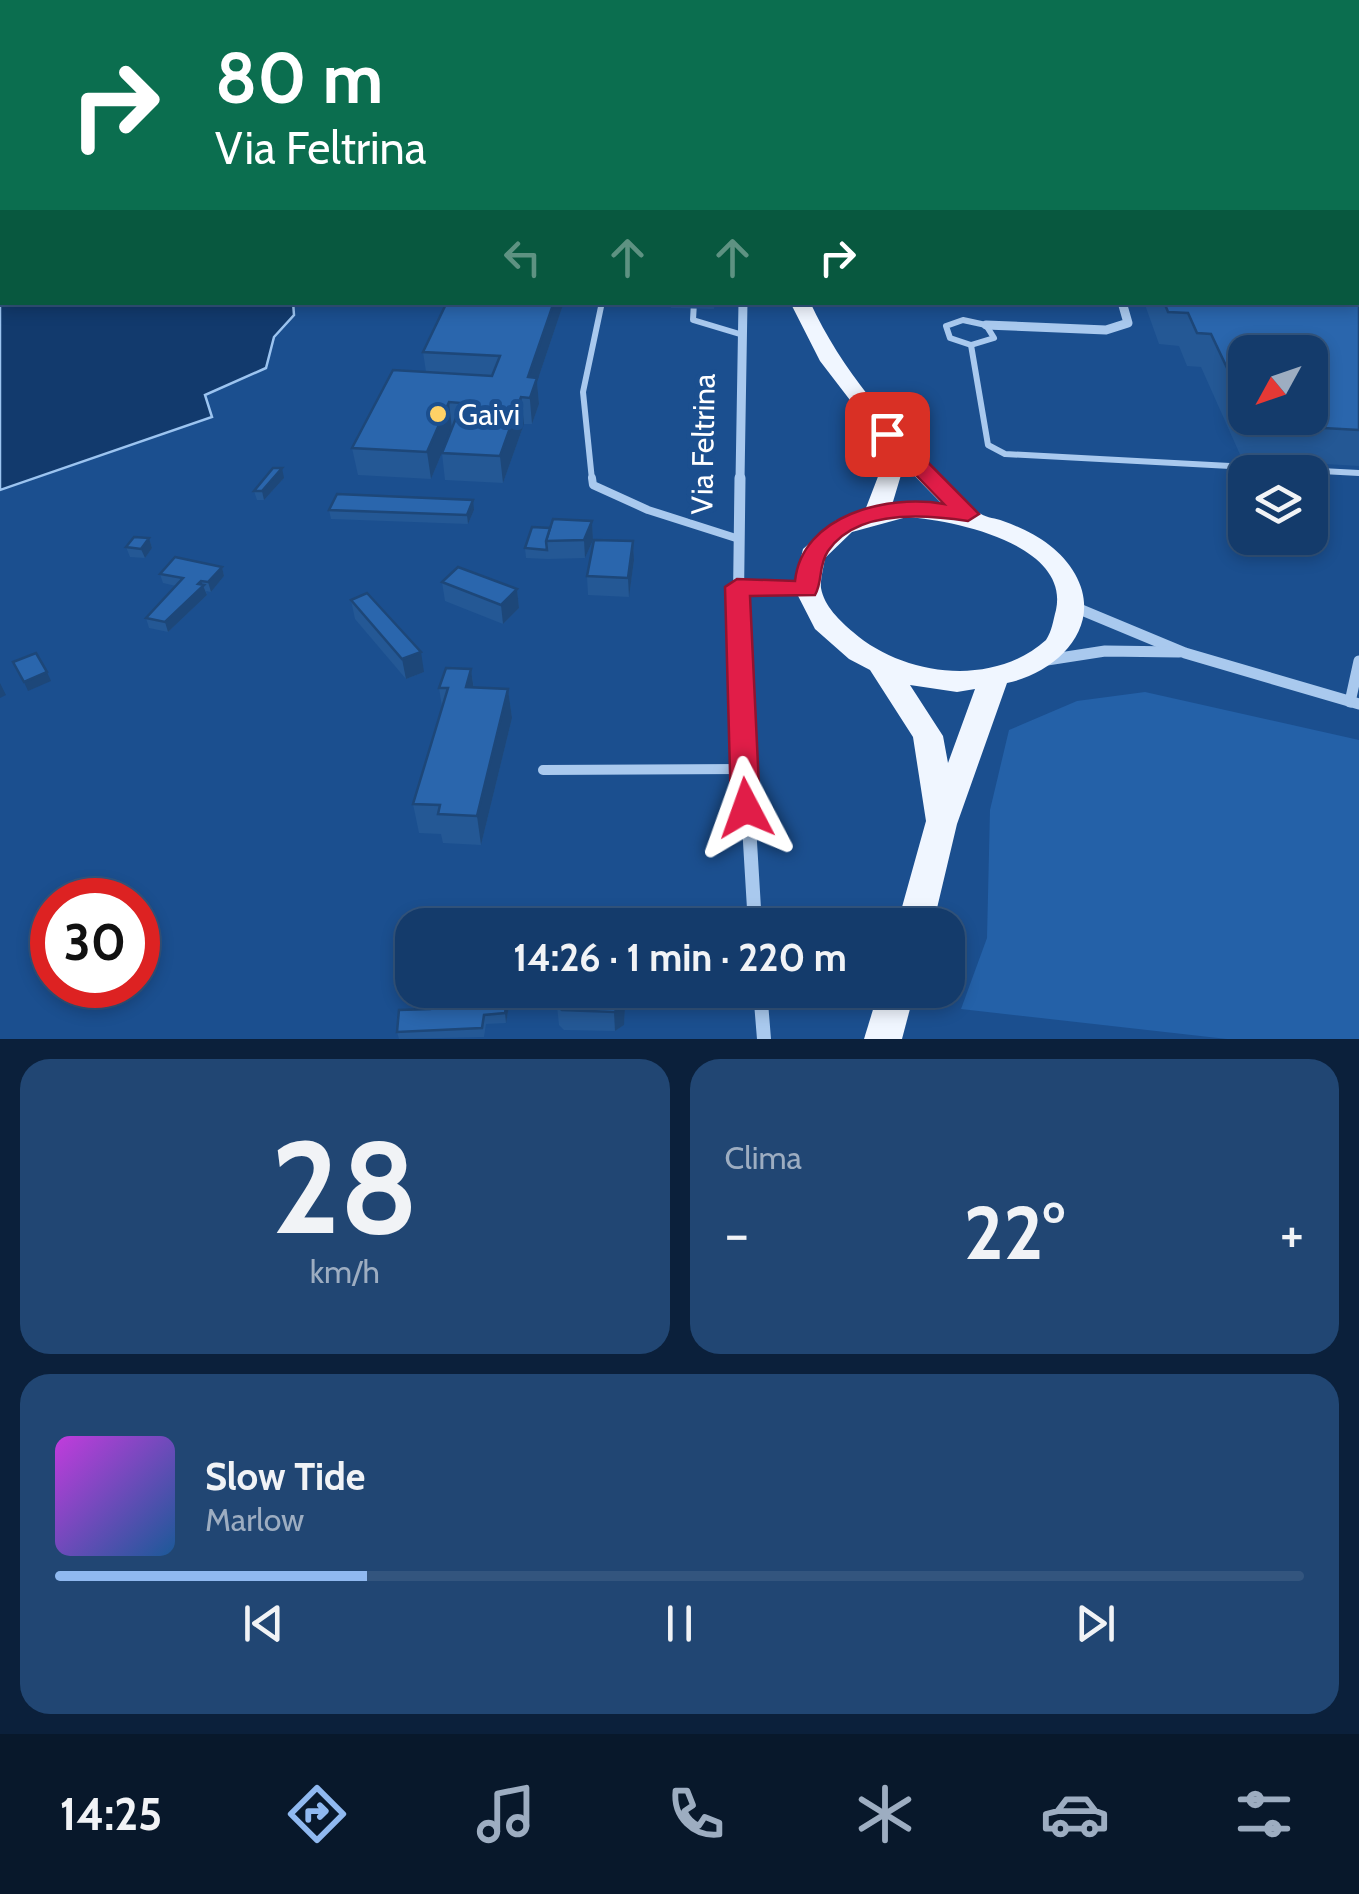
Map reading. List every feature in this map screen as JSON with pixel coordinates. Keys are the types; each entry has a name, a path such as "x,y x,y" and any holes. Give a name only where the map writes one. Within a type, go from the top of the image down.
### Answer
{"main road":[{"path":"801,305 812,334 887,434 968,514"},
{"path":"876,513 893,474 894,450 887,434"},
{"path":"882,666 938,680 994,678 1040,660 1064,635 1071,605 1062,576 1039,550 1006,528 968,514 936,509 876,513 846,524 822,542 808,564 806,590 814,611 830,632 882,666 904,694 928,736 942,824"},
{"path":"919,908 942,824 994,678"},
{"path":"883,1039 892,1008"}],"street":[{"name":"Via Feltrina","path":"743,305 737,587 742,769 753,908"},
{"path":"986,325 1106,330 1128,323 1123,305"},
{"path":"737,587 806,590"},
{"path":"1071,605 1185,652 1354,703 1359,661"},
{"path":"1040,660 1105,651 1185,652"},
{"path":"761,1008 764,1039"}],"lane":[{"path":"601,305 583,392 593,485 648,510 739,539"},
{"path":"694,305 692,320 743,335"},
{"path":"963,320 986,325 994,338 971,345 950,338 946,326 963,320"},
{"path":"971,345 988,445 1005,454 1359,473"},
{"path":"543,770 742,769"}],"shaded area":[{"path":"0,305 293,305 294,315 274,337 266,368 205,395 212,417 0,490"},
{"path":"1145,692 1359,740 1359,1039 1227,1039 961,1009 965,1008 987,938 990,810 1009,730 1077,701"}],"building":[{"path":"446,305 553,305 528,377 537,378 530,398 521,397 500,456 442,453 462,403 449,402 427,452 352,448 393,370 492,376 500,356 423,352"},
{"path":"1165,305 1359,305 1359,430 1328,428 1328,335 1228,335 1228,370 1211,334 1197,333 1188,313 1168,312"},
{"path":"273,468 282,468 262,491 254,491"},
{"path":"337,494 473,500 467,515 329,510"},
{"path":"553,519 592,521 584,540 546,541"},
{"path":"532,527 550,528 547,550 525,548"},
{"path":"134,537 149,538 141,549 126,547"},
{"path":"594,540 633,541 628,578 587,576"},
{"path":"175,557 222,567 208,582 201,581 198,584 204,585 165,622 146,618 183,578 160,574"},
{"path":"458,567 517,589 501,605 442,582"},
{"path":"367,593 421,652 402,659 351,600"},
{"path":"36,653 47,672 24,682 13,662"},
{"path":"446,668 471,669 466,687 508,689 477,816 438,814 440,805 413,804 448,688 439,688"},
{"path":"506,1008 505,1013 484,1015 482,1028 397,1032 399,1010"},
{"path":"560,1008 620,1008 614,1012"}],"place":[{"name":"Gaivi","path":"438,414"}],"route":[{"path":"746,808 737,587 806,590 808,564 822,542 846,524 876,513 936,509 968,514 887,434"}]}
